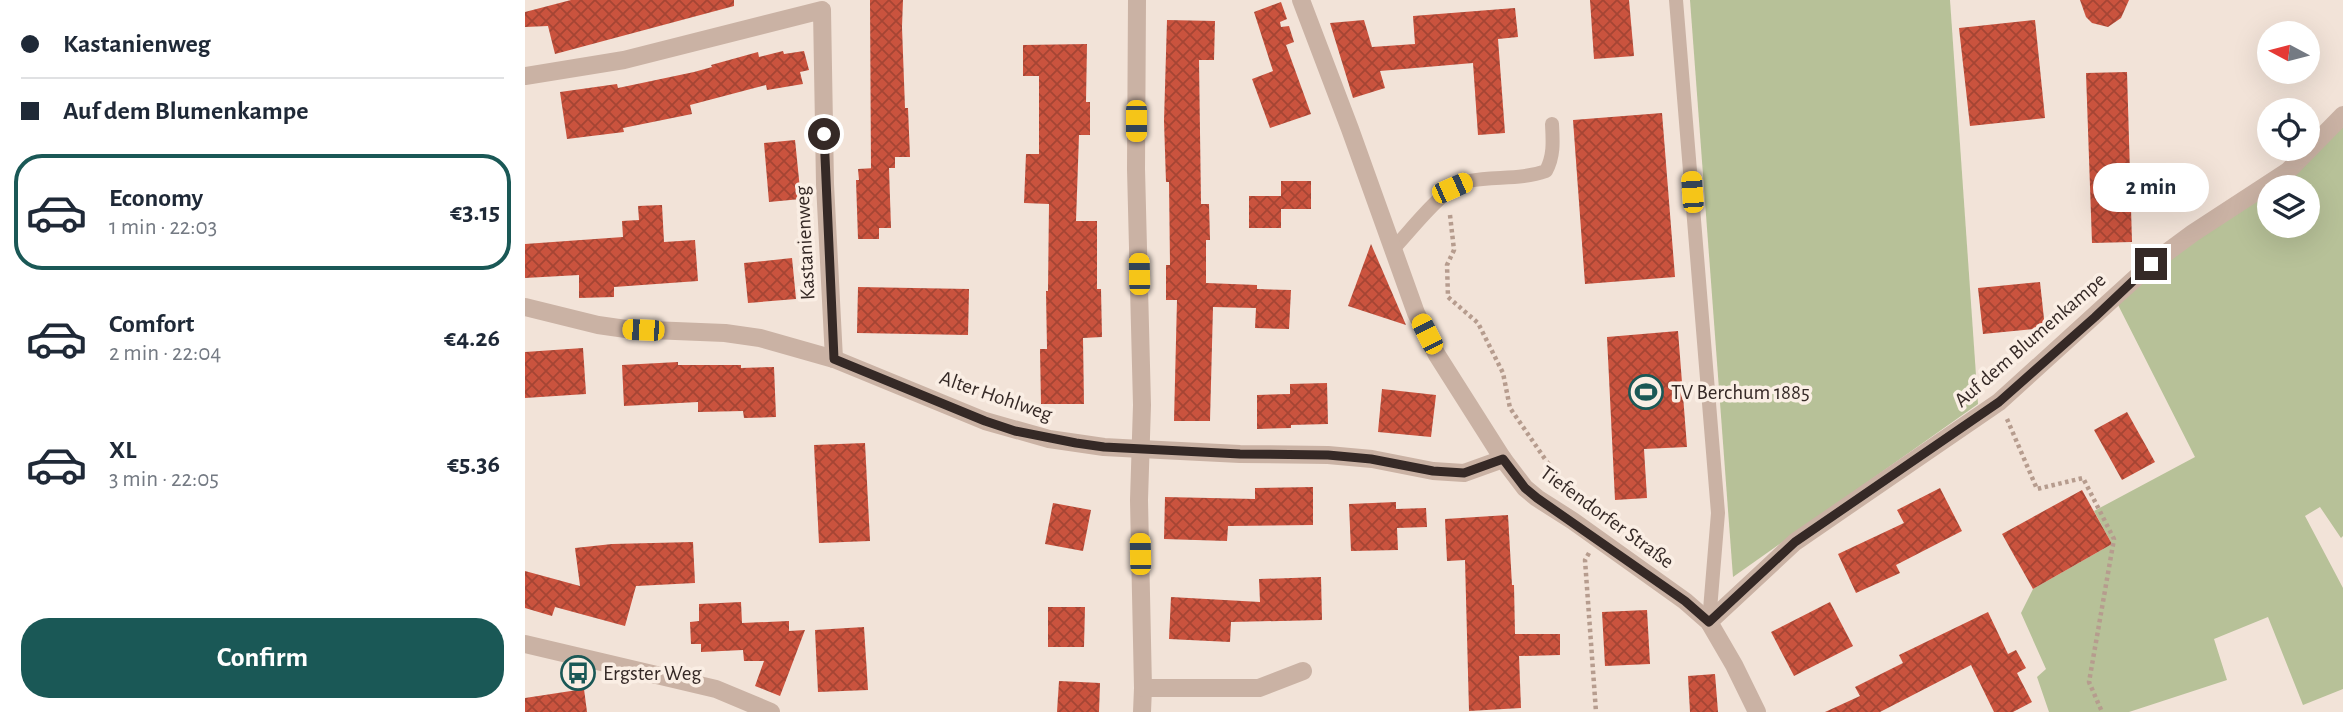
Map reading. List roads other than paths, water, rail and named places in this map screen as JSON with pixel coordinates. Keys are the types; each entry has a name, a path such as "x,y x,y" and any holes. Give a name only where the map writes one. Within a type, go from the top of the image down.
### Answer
{"street":[{"path":"1137,0 1136,169 1142,405 1139,500 1142,712"},
{"name":"Tiefendorfer Straße","path":"1301,0 1416,313 1437,355 1503,459 1525,488 1685,601 1709,622 1757,712"},
{"name":"Kastanienweg","path":"525,76 624,60 822,10 825,184 834,359"},
{"name":"Auf dem Blumenkampe","path":"1709,622 1795,542 1999,402 2151,264 2288,171 2343,115"},
{"name":"Alter Hohlweg","path":"525,307 627,330 760,338 834,359 1015,431 1090,445 1240,454 1328,455 1464,473 1503,459"},
{"path":"525,643 716,689 771,712"},
{"path":"1143,688 1259,688 1303,671"}],"lane":[{"path":"1677,0 1718,513 1709,622"},
{"path":"1392,250 1447,193 1468,181 1531,177 1546,172 1553,149 1552,124"}],"place":[{"name":"TV Berchum 1885","path":"1646,392"},
{"name":"Ergster Weg","path":"578,673"}]}
